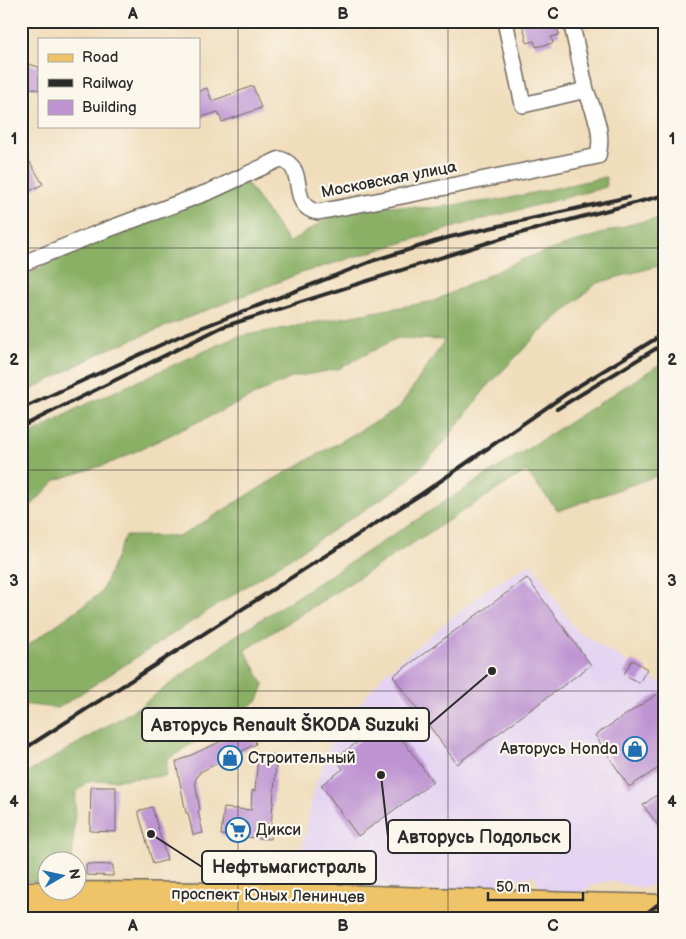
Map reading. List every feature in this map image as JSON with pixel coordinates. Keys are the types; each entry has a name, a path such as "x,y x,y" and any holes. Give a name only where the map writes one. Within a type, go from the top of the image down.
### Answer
{"main road":[{"name":"проспект Юных Ленинцев","path":"21,893 282,894 665,906"},
{"name":"проспект Юных Ленинцев","path":"21,914 516,918"}],"street":[{"path":"505,21 523,105 586,90 571,21"},
{"name":"Московская улица","path":"21,264 211,191 280,159 289,161 295,169 302,204 309,210 318,212 598,156 602,142 586,90"}],"shaded area":[{"path":"532,563 574,628 665,686 665,880 644,888 608,881 593,885 578,893 550,894 540,887 534,875 505,883 500,893 320,889 305,879 299,864 314,790 333,737 384,674 485,590"}],"green space":[{"path":"606,177 606,187 468,223 301,273 106,350 21,395 21,278 91,240 247,183 289,243 331,216 376,205 430,208 505,199"},
{"path":"665,217 665,264 597,283 538,334 485,389 446,440 406,483 58,708 21,704 21,650 101,593 125,536 181,536 271,481 398,409 445,340 397,338 338,369 293,377 113,462 56,480 21,516 21,440 78,408 236,337 434,301 523,259 631,224"},
{"path":"665,361 665,473 558,511 526,471 245,650 264,685 258,700 167,760 166,776 87,782 76,793 73,852 38,852 38,882 21,881 21,777 139,707 235,636"}],"building":[{"path":"522,21 556,21 559,35 551,37 553,43 536,47 534,41 527,43"},
{"path":"21,62 38,67 38,90 21,85"},
{"path":"253,86 261,108 222,122 218,112 200,118 200,91 207,88 212,101"},
{"path":"28,159 43,184 21,196 21,163"},
{"path":"527,578 591,665 457,764 393,676"},
{"path":"632,660 647,669 639,683 624,674"},
{"name":"Авторусь Honda","path":"659,693 665,702 665,764 629,787 595,735"},
{"path":"388,720 433,782 358,836 321,785 343,769 336,758"},
{"path":"250,728 256,744 200,772 195,781 200,810 198,811 203,833 193,835 188,813 186,813 176,762"},
{"path":"258,753 277,755 270,839 221,835 224,808 251,810 252,790 255,791"},
{"path":"91,787 116,787 116,832 90,831"},
{"path":"665,789 665,835 643,805"},
{"path":"152,807 167,860 153,864 138,811"},
{"path":"88,864 113,865 113,876 88,875"}],"railway":[{"path":"21,427 222,327 509,236 665,195"},
{"path":"21,409 180,336 375,260 450,237 628,197"},
{"path":"21,751 423,493 572,390 665,333"},
{"path":"557,409 665,343"},
{"path":"640,918 665,899"}],"place":[{"name":"Авторусь Renault ŠKODA Suzuki","path":"492,671"},
{"name":"Авторусь Honda","path":"635,749"},
{"name":"Строительный","path":"230,758"},
{"name":"Авторусь Подольск","path":"381,775"},
{"name":"Дикси","path":"238,830"},
{"name":"Нефтьмагистраль","path":"151,834"}]}
